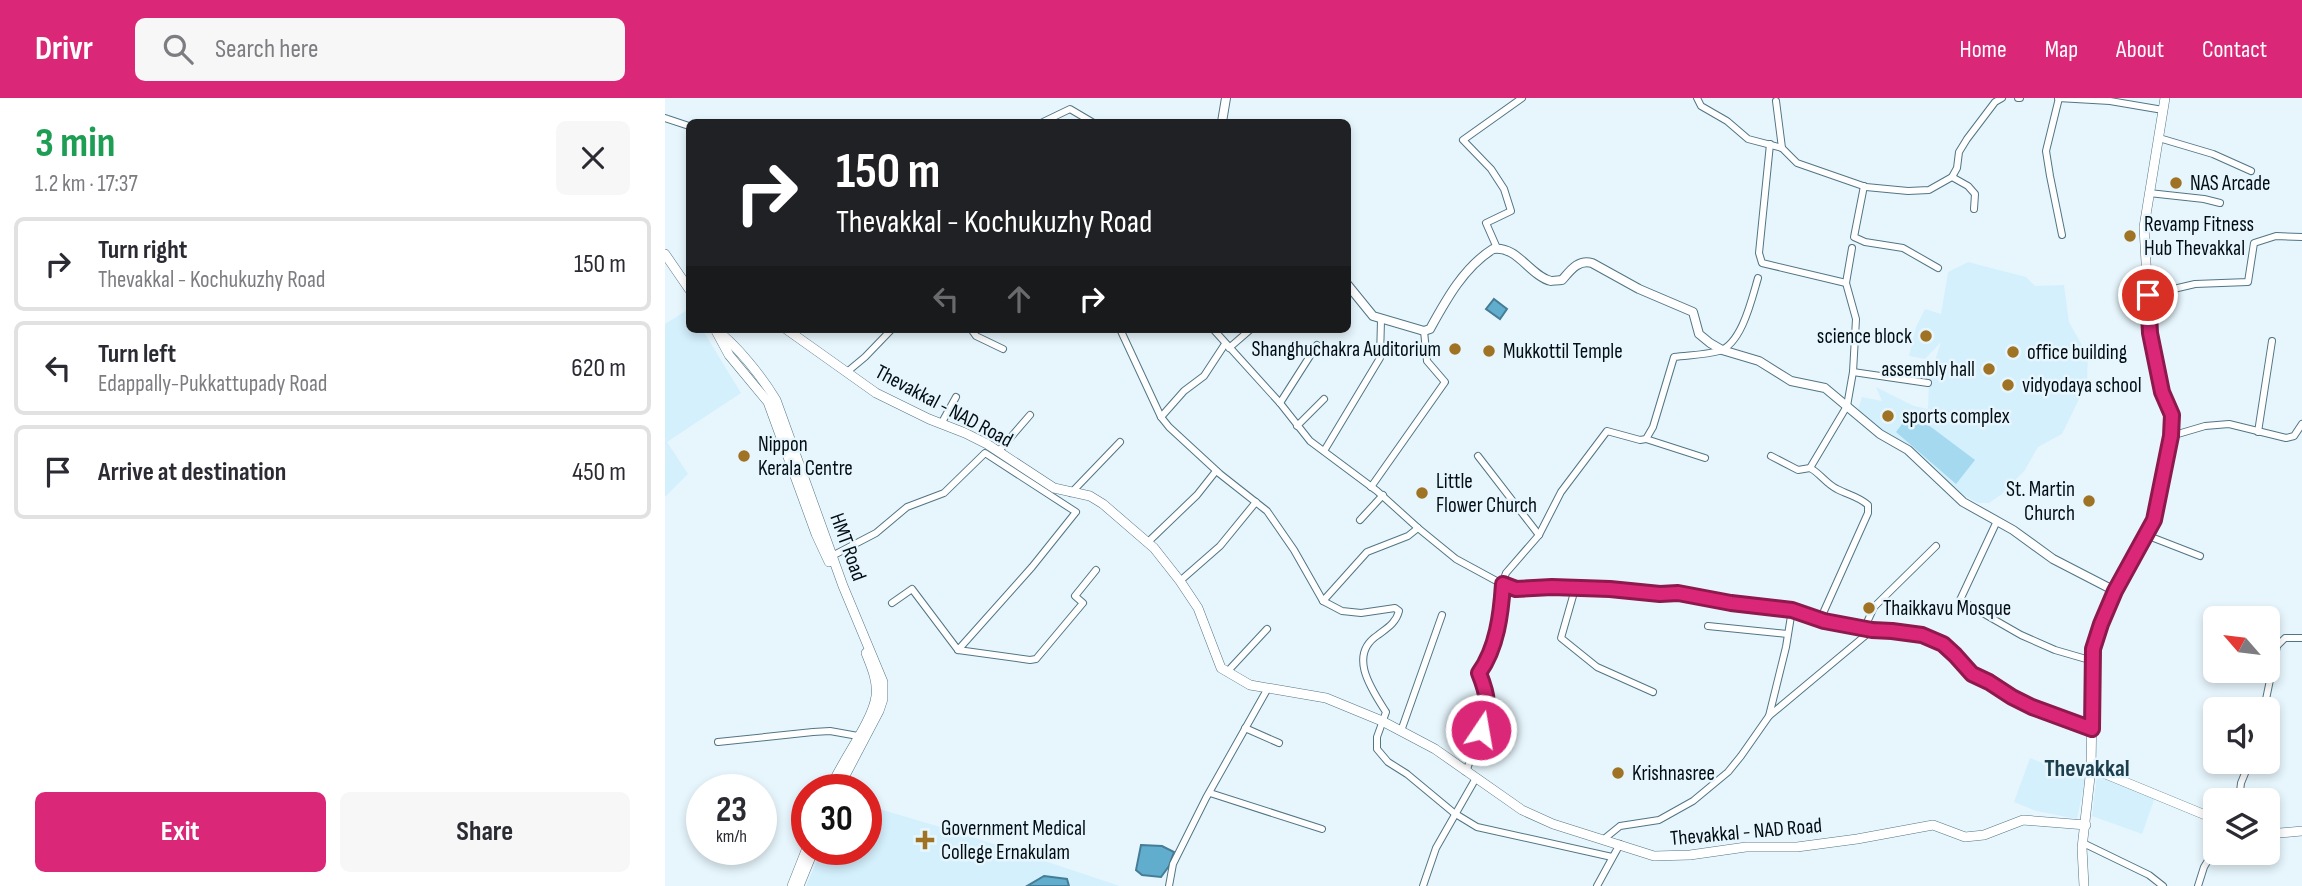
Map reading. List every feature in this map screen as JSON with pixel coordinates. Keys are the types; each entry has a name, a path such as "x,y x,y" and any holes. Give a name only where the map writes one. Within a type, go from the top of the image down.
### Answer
{"main road":[{"path":"2084,886 2083,843 2091,768 2093,649 2115,591 2154,520 2171,436 2172,415 2162,392 2150,333 2144,227 2165,98"},
{"path":"665,254 686,285"},
{"name":"HMT Road","path":"717,333 729,355 768,402 816,534 880,688"},
{"name":"HMT Road","path":"721,333 768,387 776,400 832,556 877,664 880,688"},
{"name":"Thevakkal - NAD Road","path":"792,333 876,393 965,433 1054,488 1090,496 1103,504 1154,548 1180,580 1198,608 1221,668 1227,672 1250,685 1326,698 1382,721 1435,749 1522,810 1553,824 1654,856 1691,855 1746,847 1797,847 1933,825 1965,836 1985,835 2023,821 2086,825"},
{"path":"836,774 858,736 880,688"},
{"path":"846,774 879,711 880,688"},
{"path":"2091,768 2203,814"},
{"path":"2280,833 2302,831"},
{"path":"792,886 800,865"},
{"path":"799,886 808,865"}],"street":[{"path":"1222,119 1226,98"},
{"path":"1522,98 1463,140 1491,169 1508,199 1511,211 1486,223 1497,248 1515,256 1551,281 1562,280 1584,261 1592,263 1639,289 1693,312 1699,334 1721,350 1759,361 1791,381 1825,388 1880,434 1908,450 1963,502 1997,521 2053,559 2115,591"},
{"path":"1697,98 1701,106 1727,121 1748,139 1782,148 1797,163 1864,186 1917,191 1939,185 1952,177 1957,168 1959,152 1967,139 1995,102 2002,98"},
{"path":"2062,235 2046,151 2059,98 2095,99 2163,110"},
{"path":"1776,101 1782,148"},
{"path":"1049,119 1070,109 1087,119"},
{"path":"665,118 686,125"},
{"path":"2159,138 2213,154 2251,170"},
{"path":"1770,144 1759,253 1762,263 1846,283"},
{"path":"1952,177 1968,186 1975,194 1975,209"},
{"path":"1864,186 1854,237 1865,242 1903,248 1938,268"},
{"path":"2149,193 2220,203"},
{"path":"2148,295 2195,284 2248,282 2254,243 2277,236 2302,237"},
{"path":"1351,289 1367,310 1381,320 1424,331 1430,329 1462,278 1488,252 1497,248"},
{"path":"1810,468 1847,406 1853,372 1856,319 1846,283 1852,248"},
{"path":"1646,439 1653,426 1674,357 1721,350 1733,341 1747,316 1758,278"},
{"path":"1324,451 1380,358 1381,320"},
{"path":"1371,486 1445,382 1427,361 1424,331"},
{"path":"847,372 888,333"},
{"path":"974,333 1003,349"},
{"path":"1121,333 1161,417 1216,471 1267,511 1294,550 1323,601 1342,611 1361,613 1395,608 1399,611 1392,625 1372,638 1365,653 1362,671 1386,712 1377,737 1377,749 1388,762 1407,774 1454,813 1477,827 1612,858"},
{"path":"1217,333 1280,403 1310,441 1383,495 1456,559 1503,584 1516,589 1678,593 1792,610 1820,620 1864,629 1922,635 1943,644 1972,674 2012,697 2092,729"},
{"path":"1161,417 1184,391 1204,376 1228,346 1246,333"},
{"path":"2259,432 2272,341"},
{"path":"1280,403 1317,345"},
{"path":"1853,372 1928,383"},
{"path":"941,424 956,397"},
{"path":"1297,426 1324,399"},
{"path":"997,453 1030,415"},
{"path":"2171,436 2229,424 2286,438 2294,436 2302,424"},
{"path":"1466,772 1488,709 1488,696 1479,673 1491,648 1501,615 1503,584 1509,568 1539,535 1561,492 1607,431 1640,440 1646,439 1705,458"},
{"path":"1071,493 1120,442"},
{"path":"832,556 876,533 907,508 944,492 985,453 1076,512 1032,568 958,650"},
{"path":"1478,456 1539,535"},
{"path":"1771,456 1798,470 1810,468 1818,472 1838,490 1853,495 1868,505 1868,513 1820,620"},
{"path":"1147,543 1197,495 1216,471"},
{"path":"1360,520 1383,495"},
{"path":"1180,580 1220,546 1256,502"},
{"path":"1997,521 1960,600 2021,635 2055,650 2093,661"},
{"path":"1323,601 1367,552 1408,536 1418,528"},
{"path":"2146,535 2200,556"},
{"path":"1864,629 1874,607 1935,547"},
{"path":"892,603 912,589 958,650 1036,659 1083,603 1075,596 1096,570"},
{"path":"1575,589 1561,638 1597,667 1653,692"},
{"path":"1769,716 1792,610"},
{"path":"1401,731 1441,615"},
{"path":"1708,625 1787,635"},
{"path":"1227,672 1267,629"},
{"path":"1604,839 1620,826 1659,820 1693,801 1728,772 1769,716 1872,630"},
{"path":"2266,697 2277,646 2285,638 2302,638"},
{"path":"1169,886 1173,864 1206,798 1268,688"},
{"path":"1245,727 1279,743"},
{"path":"718,742 830,731 858,736"},
{"path":"1423,886 1436,848 1476,778"},
{"path":"1210,793 1322,829"},
{"path":"2083,843 2150,875 2163,886"},
{"path":"1597,886 1620,844"},
{"path":"2198,886 2205,865"}],"shaded area":[{"name":"vidyodaya school","path":"1968,262 2026,277 2035,286 2064,285 2069,322 2088,356 2087,383 2062,434 2038,447 2025,470 2002,494 1989,503 1978,503 1950,488 1936,471 1858,410 1862,397 1882,401 1876,387 1914,406 1928,409 1929,379 1941,342 1925,359 1909,356 1916,327 1925,309 1941,314 1948,272"},
{"path":"1494,299 1507,309 1500,319 1486,309"},
{"path":"686,311 686,333 704,333 741,393 667,442 688,474 665,497 665,324"},
{"path":"1911,412 1975,460 1956,484 1896,432"},
{"path":"2030,758 2085,780 2077,819 2036,811 2014,802"},
{"path":"2097,775 2155,797 2142,834 2092,816"},
{"name":"Government Medical College Ernakulam","path":"882,810 1120,886 806,886 815,865 882,865"},
{"path":"1141,845 1162,846 1174,852 1161,877 1142,875 1136,870"},
{"path":"1044,876 1067,879 1069,886 1027,886"}],"place":[{"name":"NAS Arcade","path":"2176,183"},
{"name":"Revamp Fitness Hub Thevakkal","path":"2130,236"},
{"name":"science block","path":"1926,336"},
{"name":"Shanghuchakra Auditorium","path":"1455,349"},
{"name":"Mukkottil Temple","path":"1489,351"},
{"name":"office building","path":"2013,352"},
{"name":"assembly hall","path":"1989,369"},
{"name":"vidyodaya school","path":"2008,385"},
{"name":"sports complex","path":"1888,416"},
{"name":"Nippon Kerala Centre","path":"744,456"},
{"name":"Little Flower Church","path":"1422,493"},
{"name":"St. Martin Church","path":"2089,501"},
{"name":"Thaikkavu Mosque","path":"1869,608"},
{"name":"Krishnasree","path":"1618,773"},
{"name":"Government Medical College Ernakulam","path":"925,840"}],"district":[{"name":"Thevakkal","path":"2087,768"}],"route":[{"path":"1481,730 1488,709 1488,696 1479,673 1491,648 1501,615 1503,584 1516,589 1552,587 1678,593 1792,610 1824,621 1872,630 1922,635 1943,644 1972,674 2012,697 2092,729 2093,649 2115,591 2154,520 2171,436 2172,415 2162,392 2150,333 2148,295"}]}
